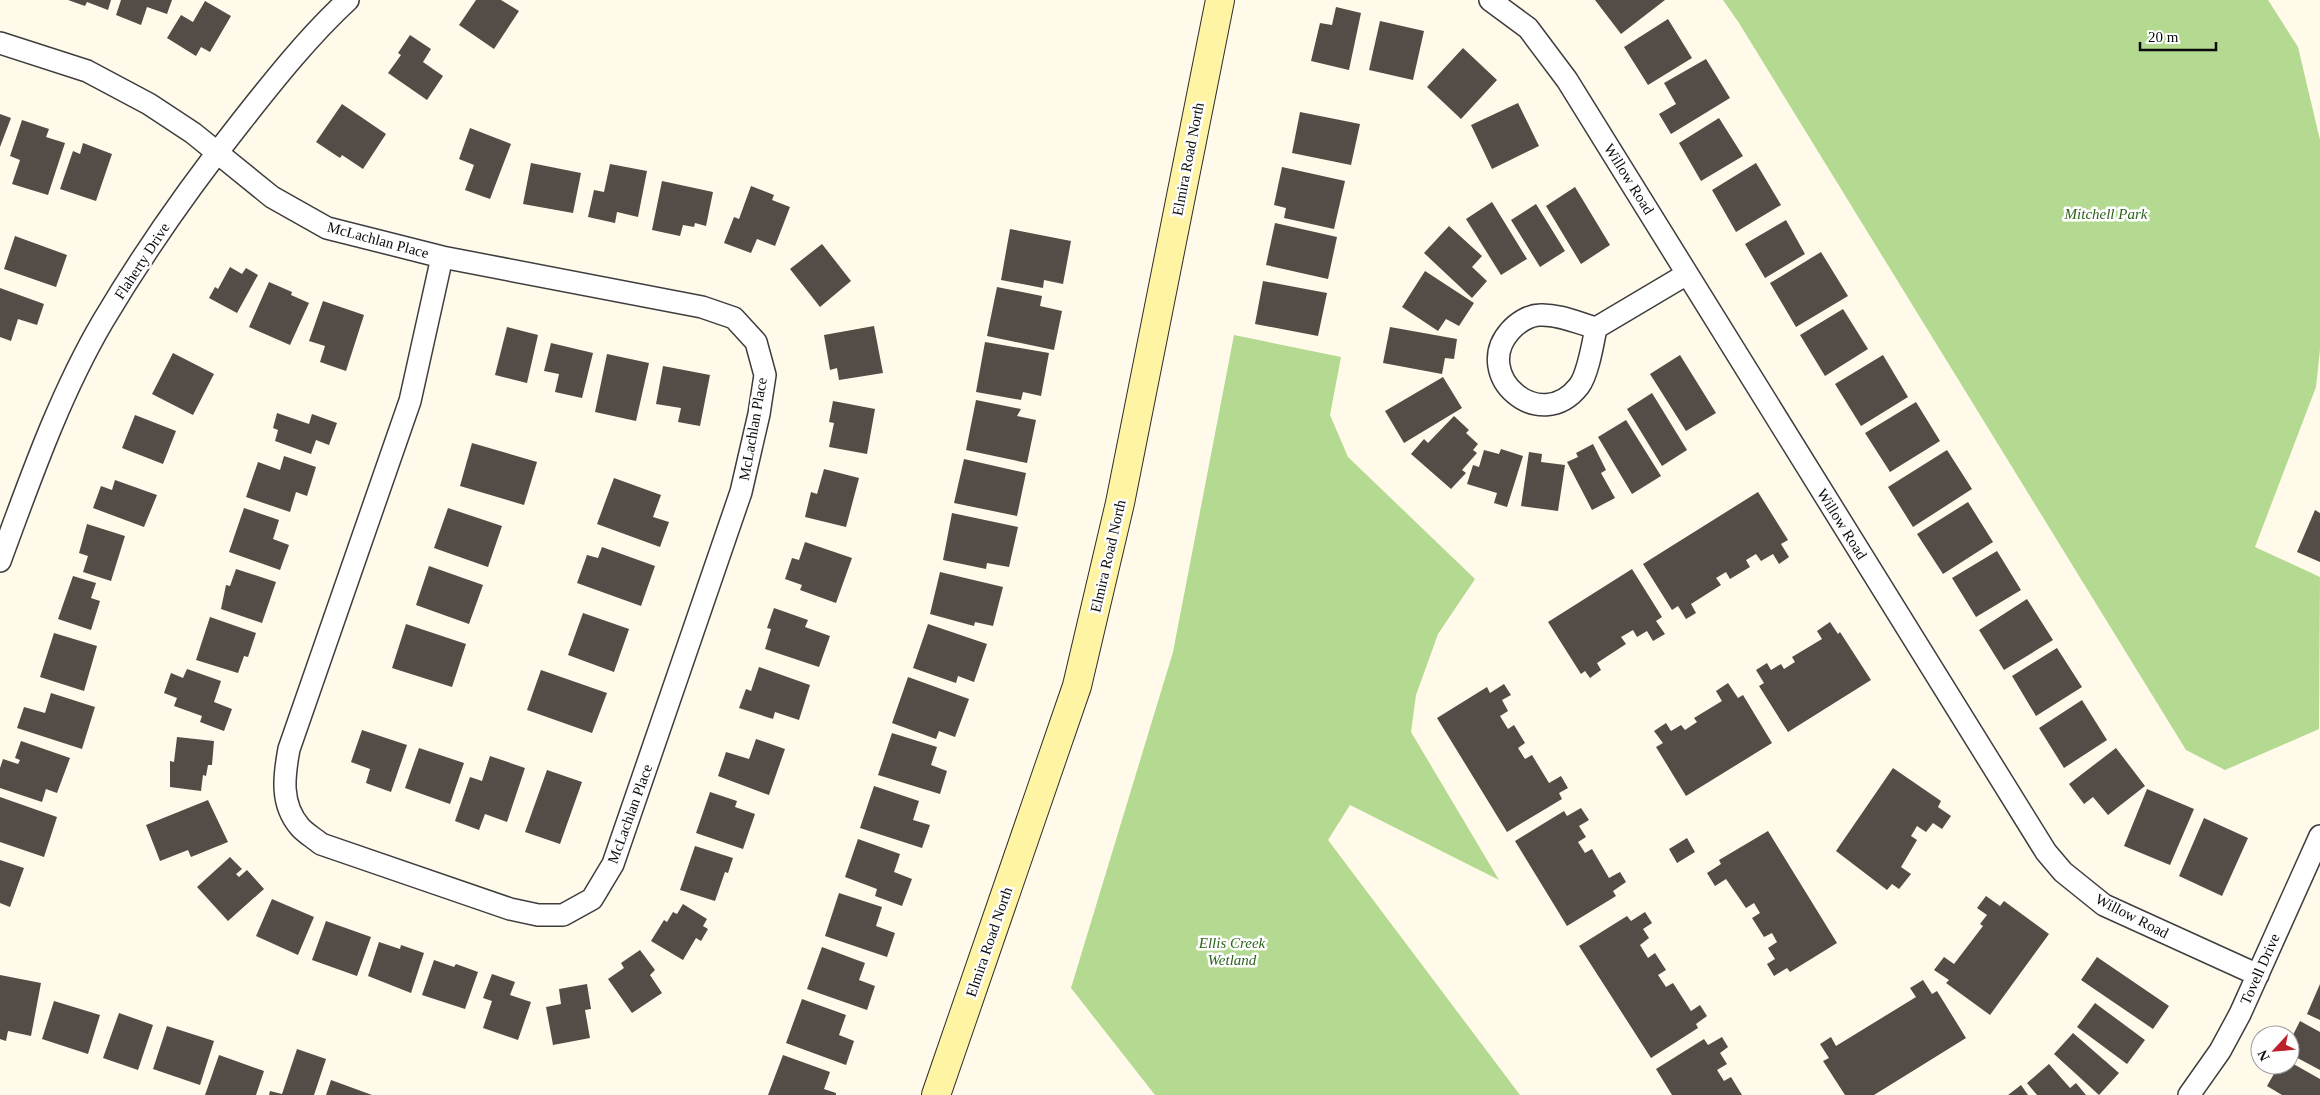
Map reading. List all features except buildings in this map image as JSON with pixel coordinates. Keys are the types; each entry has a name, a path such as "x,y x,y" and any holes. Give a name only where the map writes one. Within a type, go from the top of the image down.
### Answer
{"main road":[{"name":"Elmira Road North","path":"936,1095 1077,686 1120,503 1220,0"}],"street":[{"name":"Flaherty Drive","path":"0,561 36,466 67,394 103,322 159,235 217,153 271,84 348,0"},
{"name":"Willow Road","path":"1490,0 1528,28 1568,80 2046,852 2063,872 2104,905 2258,975"},
{"name":"McLachlan Place","path":"0,43 86,72 149,104 217,153 272,198 327,228 442,256 702,307 734,318 756,342 765,376 759,414 741,492 613,864 592,899 564,915 538,915 510,909 321,844 300,827 288,806 284,778 289,749 410,401 442,256"},
{"path":"1596,328 1580,385 1561,402 1531,404 1508,389 1499,364 1501,340 1517,323 1539,315 1596,328 1688,274"},
{"name":"Tovell Drive","path":"2189,1095 2220,1051 2258,975 2320,836"}],"green space":[{"name":"Mitchell Park","path":"1723,0 2268,0 2298,47 2320,140 2320,349 2316,387 2255,547 2320,577 2319,729 2225,770 2186,750 1739,23"},
{"name":"Ellis Creek Wetland","path":"1234,335 1341,357 1330,415 1348,457 1475,579 1438,634 1416,695 1411,732 1499,880 1350,805 1328,840 1520,1095 1155,1095 1071,988 1173,652"}]}
